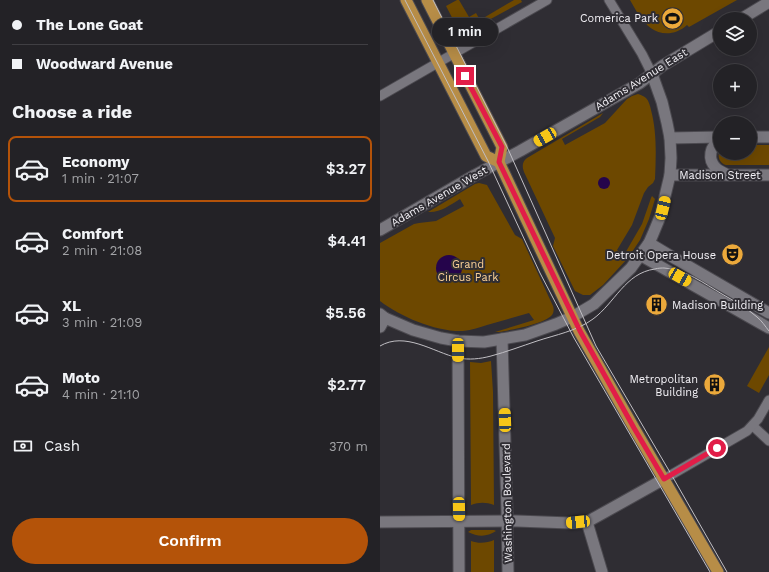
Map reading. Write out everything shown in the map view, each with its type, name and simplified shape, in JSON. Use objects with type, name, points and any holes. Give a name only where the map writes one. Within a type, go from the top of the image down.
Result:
[{"type":"main road","points":[[406,0],[486,156],[499,162]]},
{"type":"main road","points":[[427,0],[502,147],[499,162],[572,317],[592,355],[718,572]]},
{"type":"street","points":[[380,96],[547,0]]},
{"type":"street","points":[[382,320],[441,338],[458,341],[484,342],[525,335],[572,317],[594,304],[631,268],[649,243],[660,217],[670,175],[670,138],[662,102],[652,74],[642,54],[609,0]]},
{"type":"street","points":[[753,12],[769,2]]},
{"type":"street","name":"Adams Avenue East","points":[[499,162],[640,83],[662,66],[713,35]]},
{"type":"street","points":[[757,137],[769,137]]},
{"type":"street","points":[[670,138],[713,138]]},
{"type":"street","points":[[713,147],[710,156],[712,163],[716,168],[729,175]]},
{"type":"street","name":"Adams Avenue West","points":[[380,230],[499,162]]},
{"type":"street","name":"Madison Street","points":[[670,175],[769,175]]},
{"type":"street","points":[[649,243],[769,313]]},
{"type":"street","points":[[640,255],[769,328]]},
{"type":"street","name":"Washington Boulevard","points":[[502,339],[508,521],[508,572]]},
{"type":"street","points":[[458,341],[459,572]]},
{"type":"street","points":[[380,522],[587,522],[747,431],[758,419],[769,400]]},
{"type":"street","points":[[753,426],[769,441]]},
{"type":"street","points":[[587,522],[602,572]]},
{"type":"green space","points":[[459,0],[469,17],[476,13],[480,20],[514,0],[521,0],[522,2],[462,34],[446,6]]},
{"type":"green space","name":"Comerica Park","points":[[630,0],[737,0],[713,12],[713,14],[689,27],[687,25],[681,30],[667,33],[654,30],[643,20],[640,13],[638,14]]},
{"type":"green space","points":[[638,94],[646,98],[648,101],[653,118],[656,144],[655,179],[644,193],[632,225],[617,250],[624,255],[642,224],[652,196],[655,199],[649,219],[640,240],[628,258],[603,285],[590,295],[583,295],[575,291],[553,246],[555,238],[524,172],[523,164],[527,158],[603,113],[600,117],[562,139],[565,145],[605,123],[627,99]]},
{"type":"green space","points":[[757,145],[769,145],[769,165],[726,165],[720,161],[757,160]]},
{"type":"green space","name":"Grand Circus Park","points":[[479,183],[487,185],[515,235],[522,239],[553,306],[554,310],[552,315],[535,324],[499,332],[495,332],[534,320],[529,313],[470,330],[453,331],[430,326],[408,318],[380,301],[380,243],[414,224],[436,221],[464,206],[460,199],[441,210],[428,212]]},
{"type":"green space","points":[[769,347],[769,375],[759,393],[747,386]]},
{"type":"green space","points":[[491,361],[493,392],[494,505],[488,503],[477,503],[471,505],[470,362],[481,363]]},
{"type":"green space","points":[[471,530],[496,531],[482,536],[468,532]]},
{"type":"green space","points":[[494,540],[494,572],[471,572],[471,541],[483,543]]},
{"type":"shaded area","points":[[602,177],[606,177],[610,183],[606,189],[602,189],[598,185],[598,181]]},
{"type":"shaded area","points":[[449,255],[458,259],[462,268],[458,277],[449,281],[440,277],[436,268],[440,259]]},
{"type":"tram line","points":[[405,0],[488,161],[540,273],[574,338],[710,572]]},
{"type":"tram line","points":[[433,0],[508,149],[596,346],[727,572]]},
{"type":"tram line","points":[[380,346],[390,342],[399,341],[419,344],[458,358],[474,359],[491,356],[580,327],[601,312],[628,282],[636,276],[661,268],[680,271],[702,282],[749,311],[760,320],[769,331]]},
{"type":"place","name":"Comerica Park","points":[[673,18]]},
{"type":"place","name":"Detroit Opera House","points":[[732,255]]},
{"type":"place","name":"Madison Building","points":[[657,305]]},
{"type":"place","name":"Metropolitan Building","points":[[714,385]]},
{"type":"route","points":[[465,76],[502,147],[499,162],[572,317],[592,355],[664,479],[717,448]]}]
